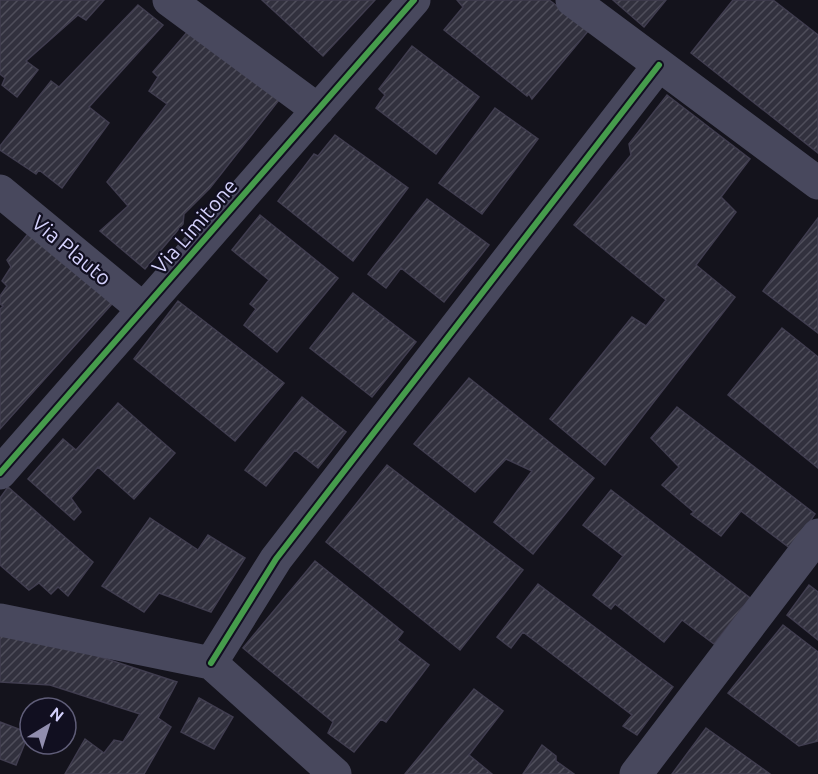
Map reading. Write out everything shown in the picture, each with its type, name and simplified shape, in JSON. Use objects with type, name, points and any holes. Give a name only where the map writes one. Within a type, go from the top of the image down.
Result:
[{"type":"street","points":[[169,0],[318,110]]},
{"type":"street","name":"Via Limitone","points":[[0,473],[414,0]]},
{"type":"street","points":[[572,0],[818,183]]},
{"type":"street","points":[[211,663],[276,560],[659,65]]},
{"type":"street","name":"Via Plauto","points":[[0,191],[143,309]]},
{"type":"street","points":[[636,774],[818,535]]},
{"type":"street","points":[[0,620],[211,663],[335,774]]},
{"type":"building","points":[[0,0],[104,0],[86,20],[78,15],[26,61],[38,70],[17,97],[2,85],[5,78],[0,74]]},
{"type":"building","points":[[262,0],[375,0],[323,56]]},
{"type":"building","points":[[457,0],[549,0],[589,30],[532,99],[529,94],[527,96],[444,30],[463,7]]},
{"type":"building","points":[[613,0],[666,0],[644,27]]},
{"type":"building","points":[[733,0],[773,0],[818,35],[818,153],[691,53]]},
{"type":"building","points":[[138,5],[163,25],[89,107],[109,123],[62,188],[39,170],[36,174],[0,150],[0,146],[51,81],[59,87]]},
{"type":"building","points":[[188,31],[279,100],[210,188],[184,214],[183,224],[145,269],[100,231],[128,206],[107,182],[167,104],[149,91],[158,77],[153,72]]},
{"type":"building","points":[[412,46],[479,97],[436,154],[376,108],[385,95],[379,89]]},
{"type":"building","points":[[667,95],[750,159],[721,197],[736,212],[696,265],[735,297],[605,465],[550,419],[632,317],[646,326],[666,300],[574,225],[631,155],[629,144]]},
{"type":"building","points":[[495,108],[538,139],[482,214],[439,183]]},
{"type":"building","points":[[335,135],[408,188],[353,261],[278,201],[314,154],[318,156]]},
{"type":"building","points":[[427,199],[489,245],[444,302],[401,268],[386,288],[368,274]]},
{"type":"building","points":[[260,215],[338,278],[277,352],[244,325],[256,309],[250,304],[269,280],[232,250]]},
{"type":"building","points":[[818,218],[818,333],[763,291]]},
{"type":"building","points":[[31,230],[119,296],[0,429],[0,309],[3,306],[0,304],[0,296],[7,286],[2,281],[11,267],[7,260]]},
{"type":"building","points":[[353,293],[416,342],[372,397],[310,348]]},
{"type":"building","points":[[178,301],[284,383],[235,441],[134,359]]},
{"type":"building","points":[[782,328],[818,357],[818,468],[728,395]]},
{"type":"building","points":[[469,378],[594,478],[533,554],[494,522],[532,471],[506,459],[475,492],[414,444]]},
{"type":"building","points":[[302,397],[346,432],[318,468],[295,450],[266,486],[245,470]]},
{"type":"building","points":[[118,403],[175,453],[134,499],[98,467],[71,498],[81,512],[74,520],[28,479],[63,439],[76,450]]},
{"type":"building","points":[[677,407],[815,514],[791,549],[741,511],[721,536],[691,514],[694,512],[662,485],[679,467],[651,438]]},
{"type":"building","points":[[387,465],[523,570],[460,650],[326,542]]},
{"type":"building","points":[[8,487],[93,562],[68,596],[58,587],[51,594],[39,583],[29,590],[0,565],[0,498]]},
{"type":"building","points":[[611,490],[750,598],[714,644],[682,620],[664,642],[615,604],[611,609],[593,595],[623,556],[583,525]]},
{"type":"building","points":[[150,518],[198,550],[208,535],[245,558],[211,612],[159,593],[144,612],[102,586]]},
{"type":"building","points":[[315,561],[403,632],[397,640],[429,665],[386,722],[381,719],[354,752],[328,733],[333,722],[243,648]]},
{"type":"building","points":[[538,584],[673,687],[637,735],[623,726],[632,715],[523,632],[511,648],[497,637]]},
{"type":"building","points":[[809,585],[818,592],[818,640],[787,615]]},
{"type":"building","points":[[783,625],[818,652],[818,741],[799,746],[728,693]]},
{"type":"building","points":[[0,631],[58,643],[177,682],[158,718],[171,727],[144,774],[65,774],[75,756],[78,756],[78,751],[85,739],[104,753],[114,740],[123,742],[140,714],[50,685],[0,682]]},
{"type":"building","points":[[474,689],[503,711],[469,755],[492,774],[405,774]]},
{"type":"building","points":[[199,698],[233,717],[214,749],[181,732]]},
{"type":"building","points":[[0,722],[18,729],[20,756],[16,765],[0,759]]},
{"type":"building","points":[[706,728],[770,774],[672,774]]},
{"type":"building","points":[[542,745],[556,756],[556,761],[574,774],[523,774]]},
{"type":"cycle path","points":[[0,473],[414,0]]},
{"type":"cycle path","points":[[211,663],[276,559],[659,65]]}]
